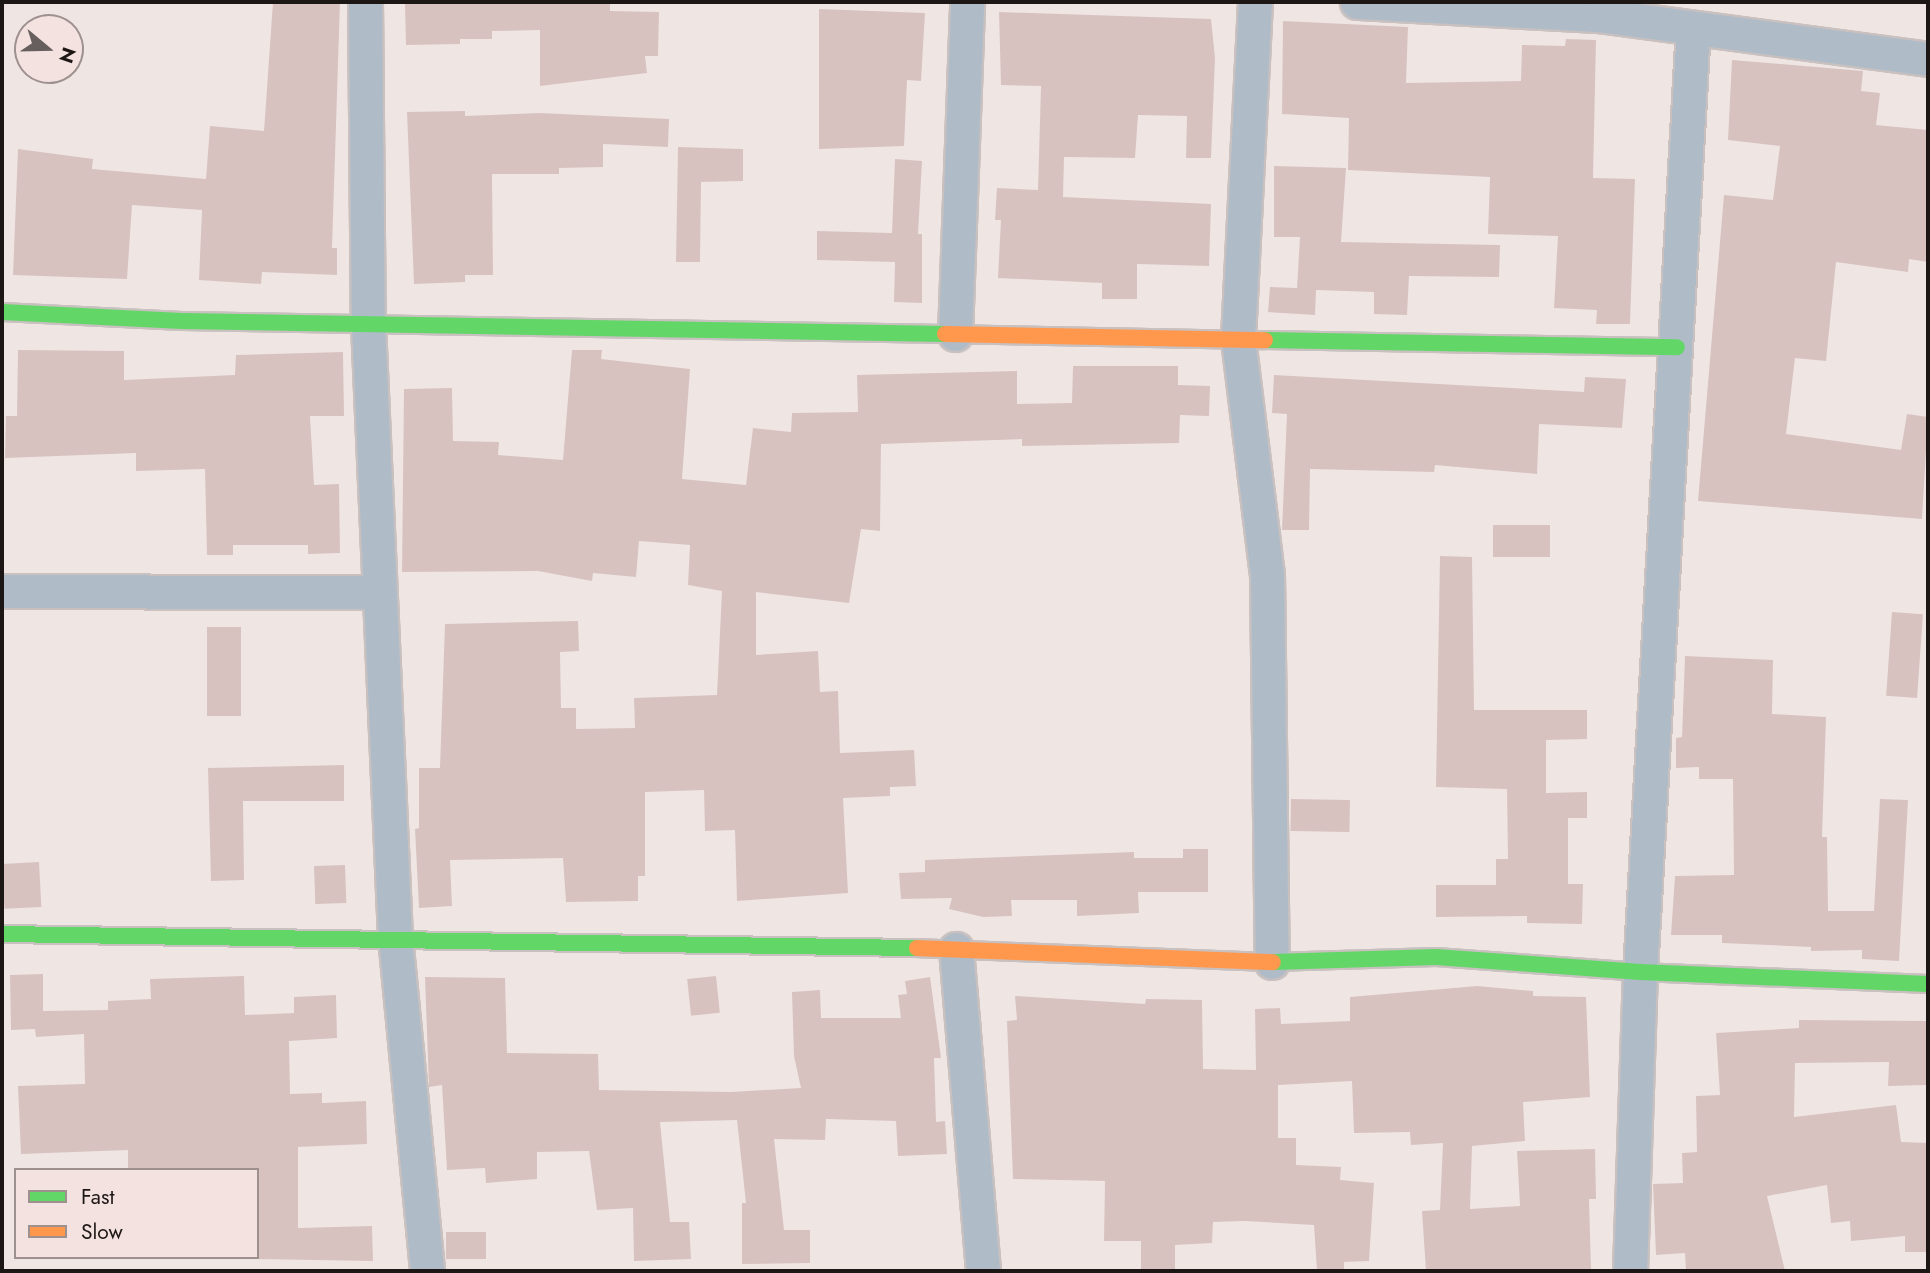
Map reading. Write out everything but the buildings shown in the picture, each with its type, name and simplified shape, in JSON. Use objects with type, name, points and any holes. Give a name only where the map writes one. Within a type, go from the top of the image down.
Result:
[{"type":"street","points":[[365,2],[368,324],[395,937],[427,1271]]},
{"type":"street","points":[[955,334],[967,2]]},
{"type":"street","points":[[1255,2],[1238,339],[1267,573],[1272,962]]},
{"type":"street","points":[[1357,2],[1599,8],[1693,27],[1928,59]]},
{"type":"street","points":[[1630,1271],[1640,972],[1693,27]]},
{"type":"street","points":[[2,312],[368,324],[1677,347]]},
{"type":"street","points":[[2,591],[380,592]]},
{"type":"street","points":[[2,934],[395,937],[956,949],[1272,962],[1436,957],[1640,972],[1928,984]]},
{"type":"street","points":[[956,949],[983,1271]]},
{"type":"traffic: fast","points":[[2,312],[182,321],[945,334]]},
{"type":"traffic: fast","points":[[1265,340],[1677,347]]},
{"type":"traffic: fast","points":[[2,934],[917,948]]},
{"type":"traffic: fast","points":[[1273,962],[1436,957],[1640,972],[1928,984]]},
{"type":"traffic: slow","points":[[945,334],[1265,340]]},
{"type":"traffic: slow","points":[[917,948],[1273,962]]}]
